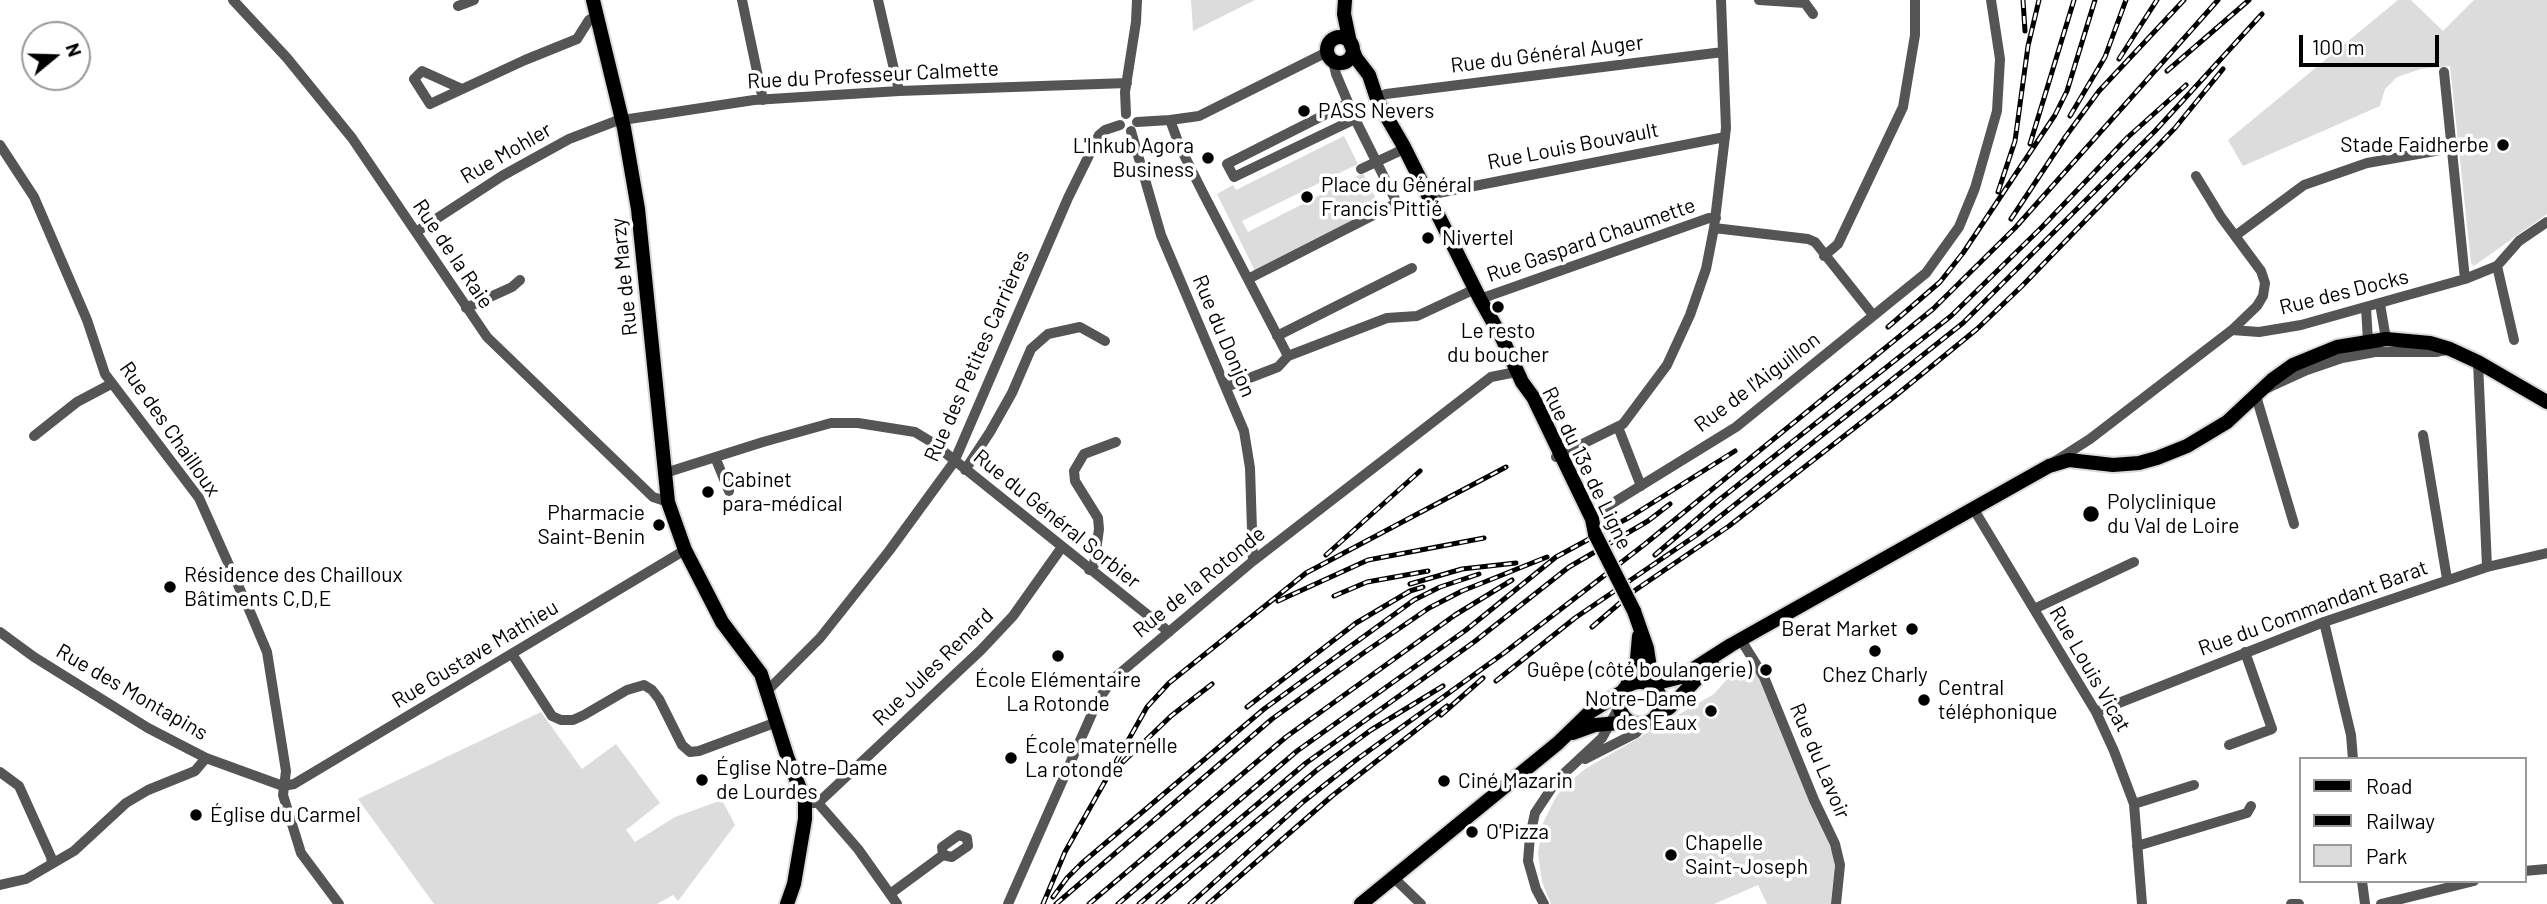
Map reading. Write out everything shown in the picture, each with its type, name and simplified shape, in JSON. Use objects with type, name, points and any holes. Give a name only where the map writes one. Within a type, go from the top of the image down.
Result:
[{"type":"main road","name":"Rue de Marzy","points":[[593,0],[622,120],[638,209],[668,502],[685,550],[722,622],[761,674],[777,722],[812,803]]},
{"type":"main road","points":[[1333,55],[1339,0]]},
{"type":"main road","name":"Rue du 13e de Ligne","points":[[1345,0],[1346,26],[1351,44],[1356,58],[1369,75],[1377,100]]},
{"type":"main road","points":[[1342,38],[1351,44],[1351,56],[1333,55],[1342,38]]},
{"type":"main road","name":"Rue du 13e de Ligne","points":[[1333,55],[1354,72],[1377,100],[1428,195],[1548,438],[1563,454],[1588,526],[1593,527],[1636,618],[1650,668],[1649,685]]},
{"type":"main road","name":"Rue du 13e de Ligne","points":[[1496,330],[1511,373],[1534,407],[1548,438]]},
{"type":"main road","points":[[1361,904],[1569,734],[1590,712],[1624,690],[1637,683],[1649,685],[1681,677],[1736,643],[2049,466],[2069,460],[2113,465],[2139,463],[2157,458],[2187,446],[2217,428],[2280,374],[2300,361],[2337,347],[2368,341],[2386,339],[2430,343],[2450,349],[2547,402]]},
{"type":"main road","points":[[1636,618],[1637,659],[1619,707],[1625,718],[1644,720],[1660,705],[1660,699],[1649,685]]},
{"type":"main road","points":[[1569,734],[1595,725],[1644,720],[1670,707],[1736,643]]},
{"type":"main road","points":[[787,904],[812,803]]},
{"type":"street","name":"Rue de la Raie","points":[[233,0],[287,58],[352,138],[487,337],[653,498],[668,502]]},
{"type":"street","points":[[458,6],[474,0]]},
{"type":"street","points":[[742,0],[763,100]]},
{"type":"street","points":[[878,0],[900,91]]},
{"type":"street","points":[[1137,0],[1125,92],[1126,114],[1120,125],[1123,130],[1199,116],[1314,60],[1333,55],[1348,103],[1397,203],[1248,279]]},
{"type":"street","points":[[1563,454],[1623,424],[1667,365],[1690,315],[1706,269],[1715,223],[1725,137],[1721,0]]},
{"type":"street","points":[[1759,0],[1805,3],[1813,14]]},
{"type":"street","points":[[1825,256],[1838,244],[1903,107],[1915,35],[1915,0]]},
{"type":"street","name":"Rue de l'Aiguillon","points":[[1593,527],[1595,514],[1736,427],[1926,273],[1959,227],[1975,188],[1997,111],[2000,59],[1991,0]]},
{"type":"street","points":[[462,89],[577,39],[589,20],[597,16]]},
{"type":"street","name":"Rue du Général Auger","points":[[1377,100],[1386,93],[1723,52]]},
{"type":"street","points":[[2444,72],[2465,279]]},
{"type":"street","name":"Rue du Professeur Calmette","points":[[622,120],[763,100],[900,91],[1127,83]]},
{"type":"street","points":[[1348,103],[1227,164],[1234,177],[1355,119]]},
{"type":"street","points":[[1126,114],[1133,115],[1134,126]]},
{"type":"street","name":"Rue Mohler","points":[[416,232],[502,176],[569,139],[622,120]]},
{"type":"street","points":[[1170,120],[1182,150],[1288,356]]},
{"type":"street","name":"Rue des Petites Carrières","points":[[767,691],[820,638],[889,551],[954,462],[1068,198],[1099,135],[1120,125]]},
{"type":"street","name":"Rue du Donjon","points":[[1134,126],[1161,235],[1226,387],[1247,444],[1253,561]]},
{"type":"street","name":"Rue Louis Bouvault","points":[[1428,195],[1725,137]]},
{"type":"street","name":"Rue des Chailloux","points":[[0,145],[34,197],[87,320],[105,374],[199,498],[263,641],[286,771],[283,786]]},
{"type":"street","points":[[2235,236],[2304,185],[2367,163],[2452,148]]},
{"type":"street","points":[[1361,169],[1404,149]]},
{"type":"street","points":[[2049,466],[2091,439],[2232,330],[2257,306],[2263,296],[2265,283],[2261,271],[2196,176]]},
{"type":"street","name":"Rue des Docks","points":[[2232,330],[2259,332],[2301,325],[2465,279],[2497,266],[2519,241],[2547,222]]},
{"type":"street","points":[[1715,223],[1815,242],[1873,315]]},
{"type":"street","name":"Rue Gaspard Chaumette","points":[[1226,387],[1278,367],[1288,356],[1387,318],[1417,316],[1630,245],[1715,223]]},
{"type":"street","points":[[2497,266],[2514,340]]},
{"type":"street","points":[[1278,336],[1412,268]]},
{"type":"street","points":[[466,308],[512,287],[520,280]]},
{"type":"street","points":[[2380,304],[2386,339]]},
{"type":"street","points":[[2366,308],[2368,341]]},
{"type":"street","points":[[965,470],[1012,393],[1031,349],[1048,334],[1080,327],[1105,341]]},
{"type":"street","points":[[2294,524],[2258,393],[2307,370],[2342,358],[2375,352],[2436,352],[2450,349]]},
{"type":"street","points":[[2478,362],[2487,567]]},
{"type":"street","name":"Rue de la Rotonde","points":[[1008,904],[1098,700],[1121,671],[1253,561],[1491,377],[1511,373]]},
{"type":"street","points":[[34,436],[77,402],[111,384]]},
{"type":"street","name":"Rue du Général Sorbier","points":[[666,473],[831,423],[858,423],[915,432],[933,443],[1169,632]]},
{"type":"street","points":[[1618,427],[1641,486]]},
{"type":"street","points":[[2423,435],[2447,579]]},
{"type":"street","points":[[1089,570],[1094,565],[1100,529],[1098,518],[1075,481],[1074,471],[1084,454],[1116,442]]},
{"type":"street","points":[[715,457],[729,491]]},
{"type":"street","name":"Rue Louis Vicat","points":[[1973,508],[2096,712],[2114,751],[2134,804],[2142,904]]},
{"type":"street","name":"Rue Jules Renard","points":[[812,803],[981,650],[1013,616],[1062,547]]},
{"type":"street","name":"Rue Gustave Mathieu","points":[[283,786],[294,784],[685,550]]},
{"type":"street","name":"Rue du Commandant Barat","points":[[2096,712],[2324,622],[2447,579],[2547,553]]},
{"type":"street","points":[[2034,609],[2134,562]]},
{"type":"street","points":[[2324,622],[2351,735],[2353,757]]},
{"type":"street","name":"Rue des Montapins","points":[[0,632],[34,657],[148,728],[206,758],[283,786]]},
{"type":"street","name":"Rue du Lavoir","points":[[1736,643],[1764,677],[1814,800],[1835,844],[1840,865],[1836,904]]},
{"type":"street","points":[[2229,745],[2272,729],[2245,652]]},
{"type":"street","points":[[512,654],[552,716],[561,720],[573,720],[627,690],[643,685],[652,690],[659,699],[682,745],[690,752],[777,722]]},
{"type":"street","points":[[1544,904],[1532,879],[1528,860],[1535,813],[1557,780],[1602,738],[1619,707]]},
{"type":"street","points":[[1576,764],[1636,733],[1644,720]]},
{"type":"street","points":[[0,885],[26,879],[74,851],[126,803],[148,790],[195,771],[206,758]]},
{"type":"street","points":[[0,772],[19,786],[52,863]]},
{"type":"street","points":[[2134,804],[2194,785]]},
{"type":"street","points":[[283,786],[283,795],[301,853],[339,904]]},
{"type":"street","points":[[812,803],[858,849],[893,899],[943,855]]},
{"type":"street","points":[[2137,846],[2247,813],[2250,806]]},
{"type":"street","points":[[2526,872],[2547,869]]},
{"type":"street","points":[[1394,878],[1421,904]]},
{"type":"street","points":[[2362,883],[2365,904]]},
{"type":"street","points":[[2381,904],[2466,883]]},
{"type":"street","points":[[2291,904],[2299,904]]},
{"type":"green space","points":[[1191,0],[1255,0],[1193,31]]},
{"type":"green space","name":"Stade Faidherbe","points":[[2398,0],[2411,0],[2443,31],[2474,0],[2547,0],[2547,214],[2474,266],[2471,263],[2450,66],[2421,69],[2397,77],[2385,89],[2380,106],[2243,166],[2228,140]]},
{"type":"green space","name":"Place du Général Francis Pittié","points":[[1344,136],[1358,164],[1242,221],[1248,232],[1363,173],[1382,211],[1257,275],[1217,194],[1233,185],[1236,190]]},
{"type":"green space","points":[[1733,662],[1746,665],[1758,675],[1835,858],[1831,904],[1767,904],[1758,885],[1714,904],[1551,904],[1542,882],[1538,853],[1543,823],[1556,797],[1585,769],[1714,694],[1728,678]]},
{"type":"green space","points":[[541,712],[582,769],[616,744],[660,803],[626,830],[635,842],[675,817],[722,800],[735,825],[678,901],[673,895],[657,904],[434,904],[358,799]]},
{"type":"railway","points":[[2023,0],[2025,31]]},
{"type":"railway","points":[[1998,192],[2015,141],[2028,46],[2039,0]]},
{"type":"railway","points":[[2030,144],[2074,0]]},
{"type":"railway","points":[[1888,327],[1940,282],[1963,253],[2055,115],[2067,91],[2095,0]]},
{"type":"railway","points":[[2070,116],[2105,57],[2126,0]]},
{"type":"railway","points":[[2119,59],[2157,0]]},
{"type":"railway","points":[[2011,219],[2099,91],[2184,0]]},
{"type":"railway","points":[[1190,904],[1303,802],[1356,760],[1504,653],[1645,544],[1933,309],[2015,228],[2218,0]]},
{"type":"railway","points":[[2167,71],[2249,0]]},
{"type":"railway","points":[[1496,681],[1575,618],[1698,534],[1963,323],[2155,131],[2262,14]]},
{"type":"railway","points":[[1592,627],[1634,591],[1729,526],[1977,329],[2175,128],[2223,69]]},
{"type":"railway","points":[[1655,555],[1719,500],[1951,316],[2041,228],[2128,137],[2186,85]]},
{"type":"railway","points":[[1118,904],[1297,751],[1466,630],[1556,557],[1630,517],[1735,451]]},
{"type":"railway","points":[[1043,904],[1065,852],[1147,707],[1169,683],[1306,573],[1506,467]]},
{"type":"railway","points":[[1326,555],[1420,471]]},
{"type":"railway","points":[[1139,904],[1306,763],[1474,642],[1569,567],[1648,521],[1670,504]]},
{"type":"railway","points":[[1278,601],[1368,560],[1484,538]]},
{"type":"railway","points":[[1056,904],[1272,719],[1362,654],[1429,608],[1462,591],[1547,557]]},
{"type":"railway","points":[[1410,584],[1462,569],[1516,563]]},
{"type":"railway","points":[[1334,596],[1367,582],[1428,571]]},
{"type":"railway","points":[[1053,897],[1082,863],[1264,709],[1414,600],[1440,587],[1479,574]]},
{"type":"railway","points":[[1089,904],[1286,737],[1455,615],[1512,580]]},
{"type":"railway","points":[[1247,707],[1356,623],[1410,591],[1423,587]]},
{"type":"railway","points":[[1441,715],[1483,678]]},
{"type":"railway","points":[[1123,762],[1171,716],[1212,684]]},
{"type":"railway","points":[[1158,904],[1317,770],[1371,730],[1443,686]]},
{"type":"railway","points":[[1208,904],[1332,796],[1447,706]]},
{"type":"place","name":"PASS Nevers","points":[[1304,111]]},
{"type":"place","name":"Stade Faidherbe","points":[[2503,145]]},
{"type":"place","name":"L'Inkub Agora Business","points":[[1208,158]]},
{"type":"place","name":"Place du Général Francis Pittié","points":[[1307,197]]},
{"type":"place","name":"Nivertel","points":[[1428,238]]},
{"type":"place","name":"Le resto du boucher","points":[[1498,307]]},
{"type":"place","name":"Cabinet para-médical","points":[[708,492]]},
{"type":"place","name":"Polyclinique du Val de Loire","points":[[2091,514]]},
{"type":"place","name":"Pharmacie Saint-Benin","points":[[659,525]]},
{"type":"place","name":"Résidence des Chailloux Bâtiments C,D,E","points":[[170,587]]},
{"type":"place","name":"Berat Market","points":[[1912,629]]},
{"type":"place","name":"Chez Charly","points":[[1875,651]]},
{"type":"place","name":"École Elémentaire La Rotonde","points":[[1058,656]]},
{"type":"place","name":"Guêpe (côté boulangerie)","points":[[1766,670]]},
{"type":"place","name":"Central téléphonique","points":[[1924,700]]},
{"type":"place","name":"Notre-Dame des Eaux","points":[[1711,711]]},
{"type":"place","name":"École maternelle La rotonde","points":[[1011,758]]},
{"type":"place","name":"Église Notre-Dame de Lourdes","points":[[702,780]]},
{"type":"place","name":"Ciné Mazarin","points":[[1444,781]]},
{"type":"place","name":"Église du Carmel","points":[[196,815]]},
{"type":"place","name":"O'Pizza","points":[[1472,832]]},
{"type":"place","name":"Chapelle Saint-Joseph","points":[[1671,855]]}]
